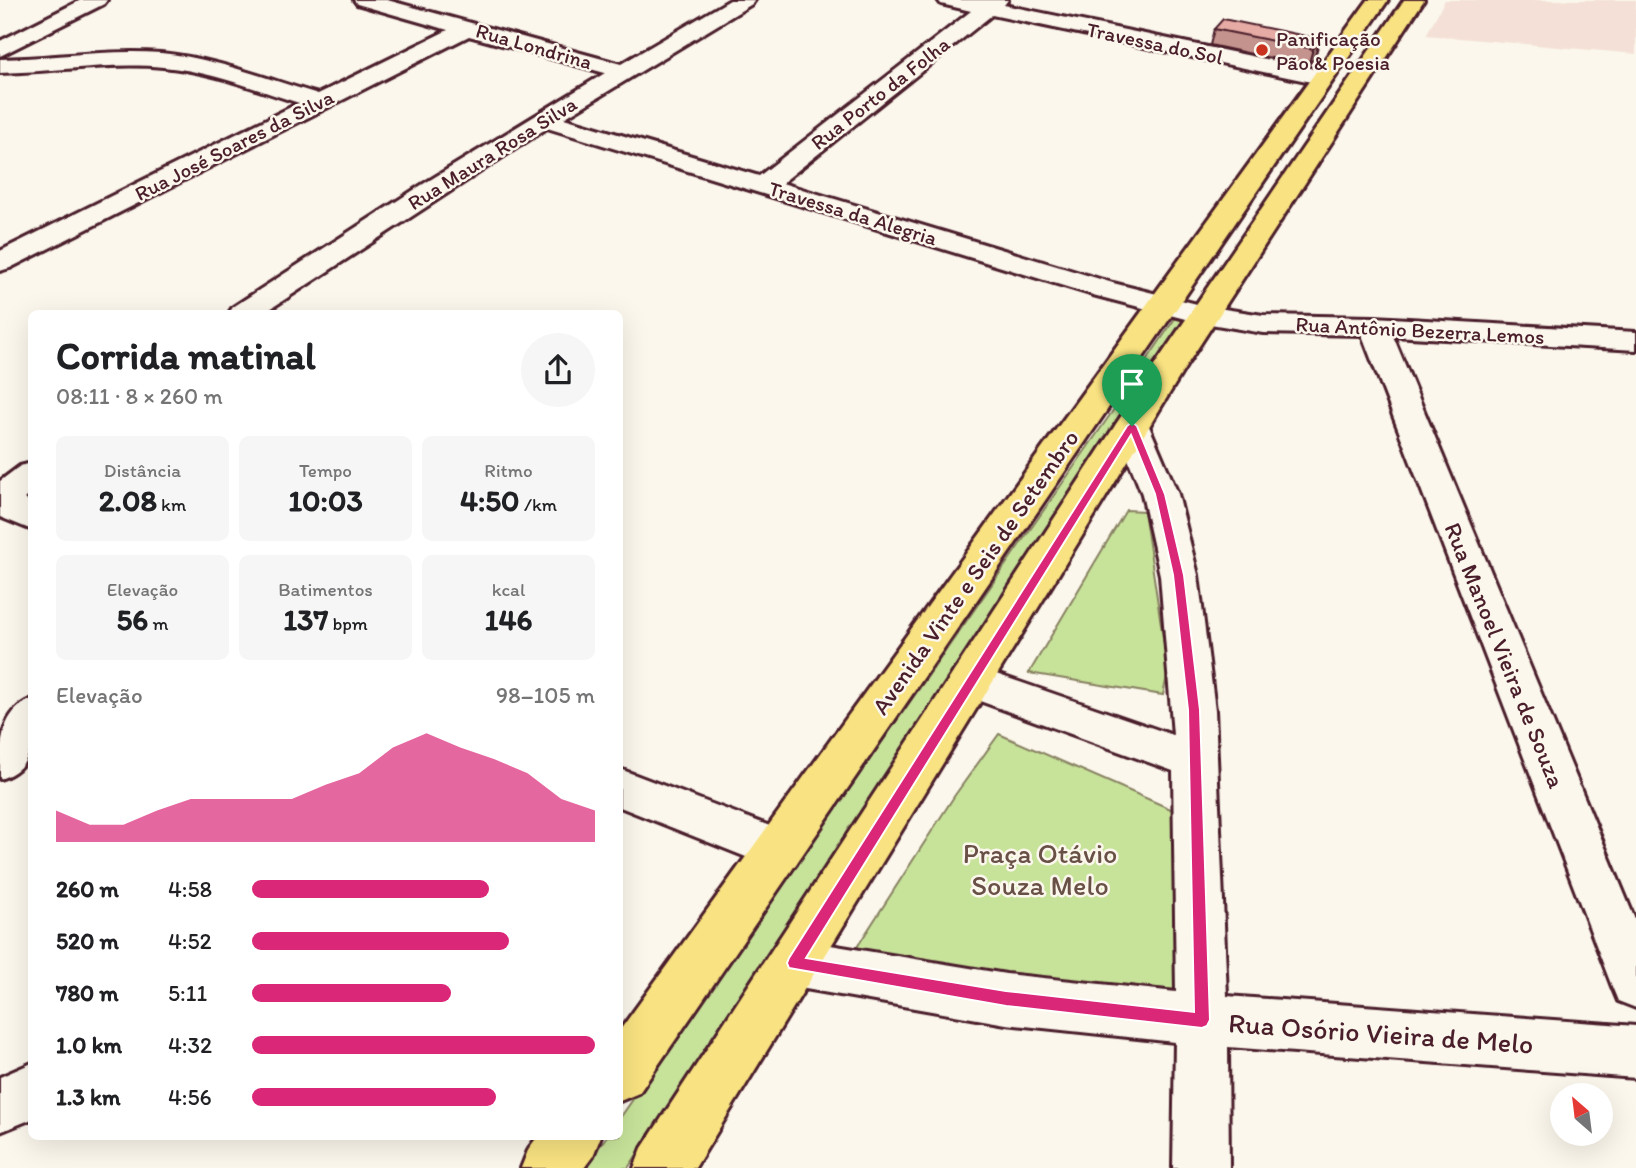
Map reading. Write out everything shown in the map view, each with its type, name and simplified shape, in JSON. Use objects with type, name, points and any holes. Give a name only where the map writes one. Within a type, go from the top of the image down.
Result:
[{"type":"main road","name":"Avenida Vinte e Seis de Setembro","points":[[623,1070],[1321,77],[1378,0]]},
{"type":"main road","name":"Avenida Vinte e Seis de Setembro","points":[[662,1168],[1132,426],[1414,0]]},
{"type":"main road","points":[[549,1168],[570,1140]]},
{"type":"street","points":[[0,49],[97,0]]},
{"type":"street","name":"Rua Londrina","points":[[364,0],[622,71]]},
{"type":"street","name":"Rua Maura Rosa Silva","points":[[249,310],[408,204],[622,71],[745,0]]},
{"type":"street","name":"Travessa do Sol","points":[[948,0],[993,4],[1321,77]]},
{"type":"street","name":"Rua Porto da Folha","points":[[763,186],[993,4]]},
{"type":"street","name":"Rua José Soares da Silva","points":[[0,262],[468,27]]},
{"type":"street","points":[[0,66],[163,60],[196,66],[319,102]]},
{"type":"street","name":"Travessa da Alegria","points":[[545,120],[1161,306],[1204,315]]},
{"type":"street","name":"Rua Antônio Bezerra Lemos","points":[[1204,315],[1263,324],[1374,326],[1636,341]]},
{"type":"street","name":"Rua Manoel Vieira de Souza","points":[[1374,326],[1636,984]]},
{"type":"street","points":[[1132,426],[1160,494],[1179,575],[1194,710],[1202,1020],[1201,1168]]},
{"type":"street","points":[[28,477],[0,500],[28,516]]},
{"type":"street","points":[[970,681],[1195,761]]},
{"type":"street","points":[[0,761],[28,722]]},
{"type":"street","points":[[630,802],[779,850]]},
{"type":"street","name":"Rua Osório Vieira de Melo","points":[[794,963],[1006,999],[1202,1020],[1636,1052]]},
{"type":"street","points":[[0,1105],[28,1092]]},
{"type":"shaded area","points":[[1445,0],[1636,0],[1636,54],[1426,35]]},
{"type":"green space","points":[[1178,314],[1190,317],[987,631],[628,1168],[584,1168],[604,1140],[623,1140],[623,1114]]},
{"type":"green space","points":[[1126,510],[1144,511],[1168,671],[1163,695],[1029,673]]},
{"type":"green space","name":"Praça Otávio Souza Melo","points":[[999,734],[1173,810],[1186,991],[850,958],[955,795]]},
{"type":"building","points":[[1223,19],[1320,39],[1313,49],[1214,29]]},
{"type":"place","name":"Panificação Pão & Poesia","points":[[1262,50]]},
{"type":"route","points":[[1132,426],[1160,494],[1179,575],[1194,710],[1202,1020],[1006,999],[794,963],[945,719],[1132,426]]}]
